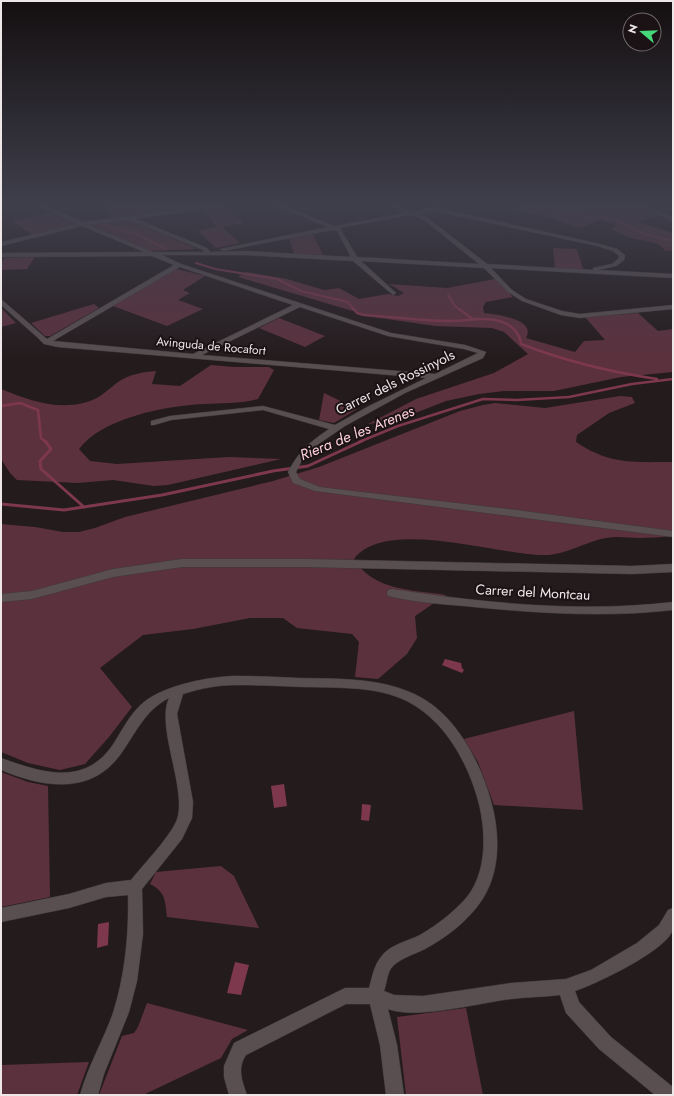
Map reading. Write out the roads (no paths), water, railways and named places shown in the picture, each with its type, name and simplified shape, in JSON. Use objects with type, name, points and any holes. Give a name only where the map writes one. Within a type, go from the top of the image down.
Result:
[{"type":"street","name":"Carrer dels Rossinyols","points":[[160,257],[390,335],[475,349],[482,352],[480,356],[474,360],[435,376],[353,417],[335,428],[295,464],[292,472],[296,481],[318,489],[336,492],[516,512],[673,534]]},
{"type":"street","points":[[1,301],[46,342],[179,264],[180,257]]},
{"type":"street","points":[[306,257],[588,273],[673,276]]},
{"type":"street","points":[[354,257],[393,293]]},
{"type":"street","points":[[475,257],[488,267],[520,299],[567,314],[597,315],[673,307]]},
{"type":"street","points":[[588,273],[593,270],[618,263],[622,257]]},
{"type":"street","points":[[196,355],[299,305]]},
{"type":"street","name":"Avinguda de Rocafort","points":[[46,342],[435,376]]},
{"type":"street","points":[[154,423],[170,418],[263,408],[335,428]]},
{"type":"street","points":[[1,598],[32,595],[113,573],[182,563],[305,563],[632,570],[673,568]]},
{"type":"street","name":"Carrer del Montcau","points":[[392,593],[429,599],[527,608],[608,611],[673,606]]},
{"type":"street","points":[[1,764],[25,775],[60,780],[79,777],[94,771],[106,763],[115,752],[132,723],[157,697],[209,682],[336,684],[376,688],[404,694],[424,706],[440,720],[461,745],[477,777],[490,820],[490,842],[483,884],[457,918],[418,944],[399,953],[385,963],[374,996],[383,1014],[388,1035],[395,1095]]},
{"type":"street","points":[[89,1095],[121,1012],[129,980],[135,933],[135,887],[177,834],[185,818],[186,802],[171,714],[174,701],[179,691]]},
{"type":"street","points":[[1,915],[69,901],[106,890],[135,887]]},
{"type":"street","points":[[238,1095],[232,1081],[231,1069],[234,1058],[240,1049],[345,996],[374,996],[394,1003],[423,1004],[511,991],[566,987],[595,976],[643,949],[664,930],[673,915]]},
{"type":"street","points":[[566,987],[572,1008],[585,1022],[605,1043],[667,1094]]},
{"type":"waterway","points":[[196,263],[215,269],[277,279],[301,291],[348,302],[354,310]]},
{"type":"waterway","points":[[448,295],[455,306],[460,310]]},
{"type":"waterway","points":[[354,309],[357,313],[364,315],[418,320],[496,320],[506,323],[512,328],[517,333],[521,344],[554,356],[588,365],[657,379]]},
{"type":"waterway","points":[[459,309],[473,319]]},
{"type":"waterway","name":"Riera de les Arenes","points":[[359,442],[398,426],[483,399],[517,400],[569,397],[632,384],[673,379]]},
{"type":"waterway","points":[[1,406],[20,403],[38,410],[41,438],[45,442]]},
{"type":"waterway","name":"Riera de les Arenes","points":[[84,507],[162,495],[273,471],[308,466],[362,441]]},
{"type":"waterway","points":[[45,442],[51,449],[40,461],[41,469],[84,507]]},
{"type":"waterway","name":"Riera de les Arenes","points":[[1,504],[64,510],[84,507]]}]
